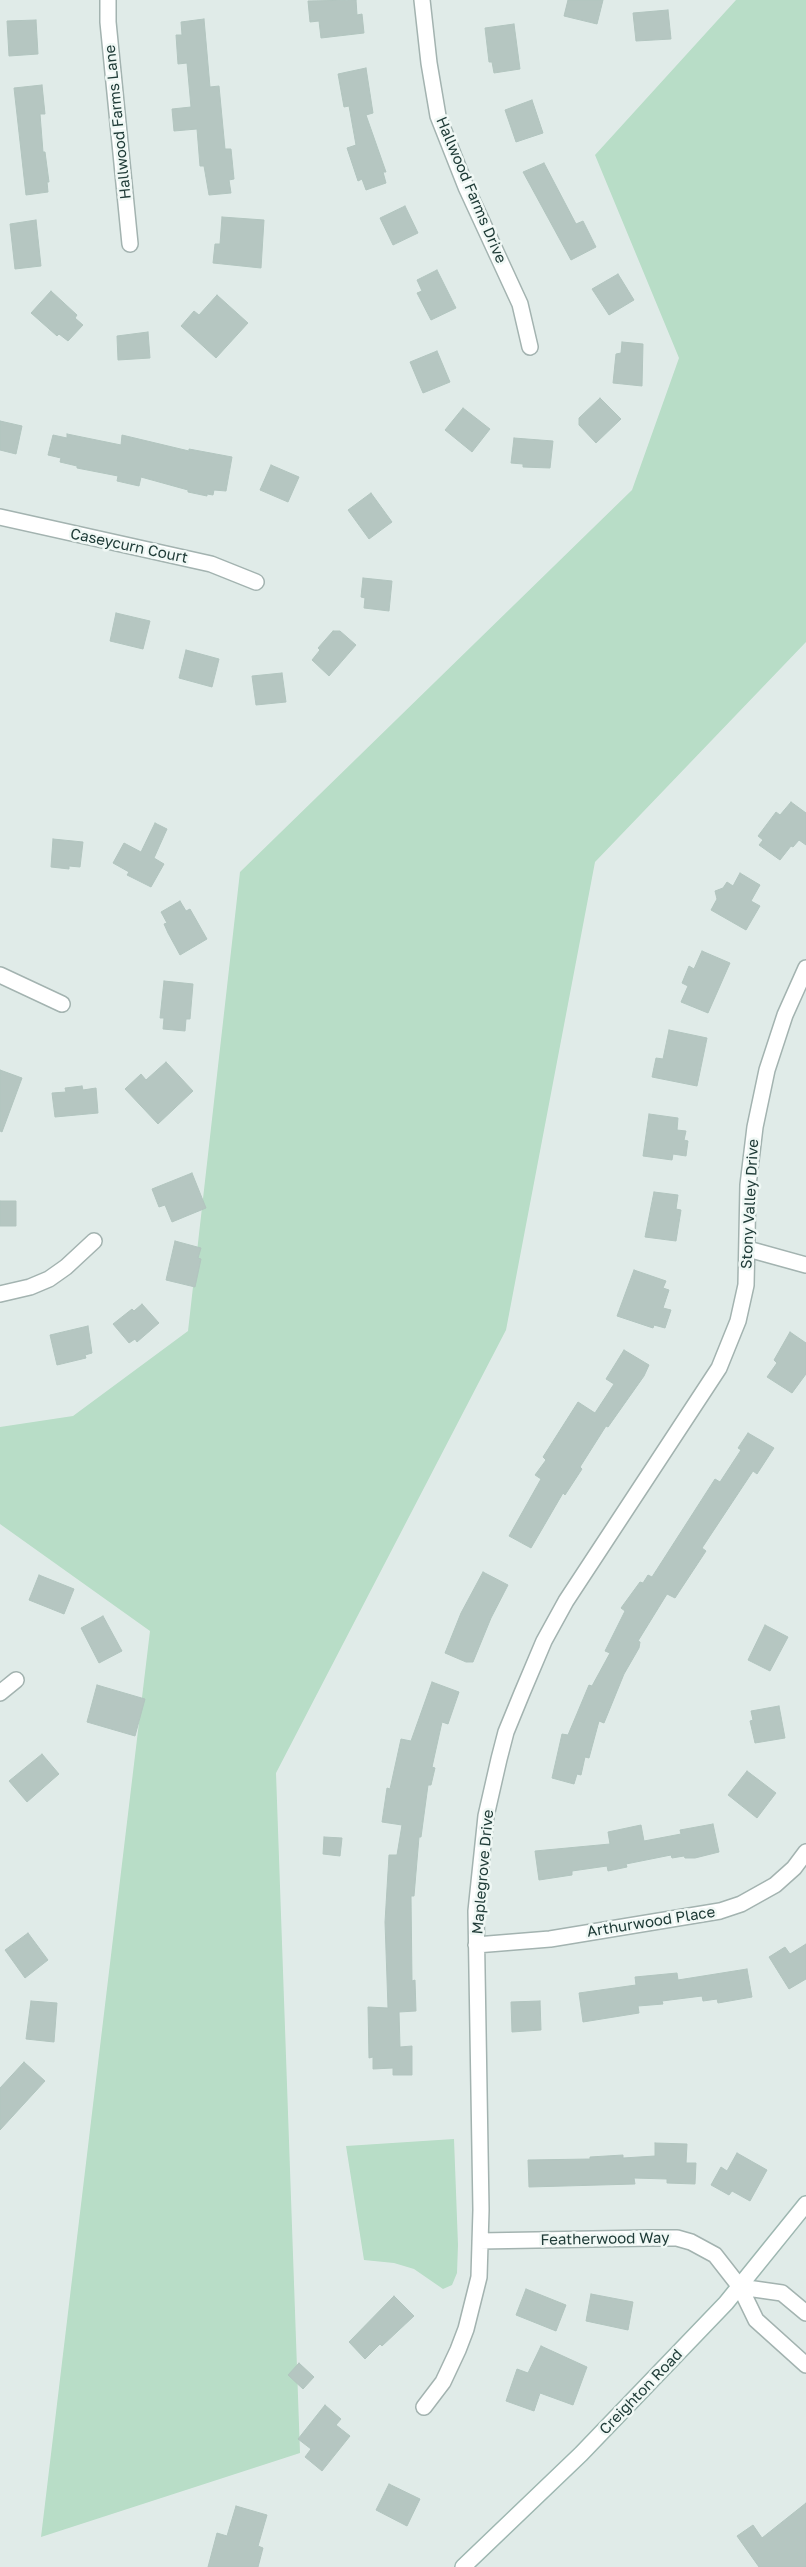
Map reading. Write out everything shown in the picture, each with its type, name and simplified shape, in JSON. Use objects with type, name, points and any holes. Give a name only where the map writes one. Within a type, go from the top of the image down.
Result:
[{"type":"street","name":"Hallwood Farms Lane","points":[[108,0],[108,22],[130,244]]},
{"type":"street","name":"Hallwood Farms Drive","points":[[422,0],[429,63],[438,116],[466,187],[520,304],[530,347]]},
{"type":"street","name":"Caseycurn Court","points":[[0,517],[211,564],[256,582]]},
{"type":"street","name":"Stony Valley Drive","points":[[675,1431],[719,1368],[738,1321],[746,1285],[748,1185],[755,1127],[767,1070],[785,1015],[806,968]]},
{"type":"street","points":[[0,975],[62,1004]]},
{"type":"street","points":[[0,1294],[30,1287],[49,1279],[66,1267],[94,1241]]},
{"type":"street","points":[[748,1249],[806,1266]]},
{"type":"street","name":"Maplegrove Drive","points":[[424,2407],[442,2382],[466,2329],[479,2277],[476,1911],[486,1816],[506,1732],[544,1641],[566,1601],[647,1479],[675,1431]]},
{"type":"street","points":[[0,1693],[16,1680]]},
{"type":"street","name":"Arthurwood Place","points":[[476,1945],[550,1938],[720,1911],[741,1904],[775,1885],[794,1868],[806,1852]]},
{"type":"street","name":"Creighton Road","points":[[463,2567],[581,2454],[740,2287],[806,2204]]},
{"type":"street","name":"Featherwood Way","points":[[480,2241],[677,2238],[691,2242],[715,2255],[740,2287],[756,2320],[806,2364]]},
{"type":"street","points":[[740,2287],[782,2293],[806,2314]]},
{"type":"green space","points":[[736,0],[806,0],[806,642],[595,862],[506,1330],[276,1773],[300,2453],[41,2537],[150,1631],[0,1524],[0,1427],[73,1416],[188,1331],[240,872],[632,490],[679,358],[595,155]]},
{"type":"green space","points":[[454,2139],[458,2245],[457,2273],[452,2285],[443,2289],[414,2269],[394,2263],[364,2260],[346,2146]]},
{"type":"building","points":[[356,0],[357,15],[362,14],[364,33],[321,38],[319,21],[310,22],[308,1]]},
{"type":"building","points":[[568,0],[603,0],[597,24],[564,16]]},
{"type":"building","points":[[668,10],[671,39],[636,41],[633,13]]},
{"type":"building","points":[[204,19],[210,87],[219,86],[225,149],[231,149],[234,179],[229,180],[231,193],[209,195],[204,166],[200,166],[197,129],[174,131],[172,109],[191,107],[187,63],[178,64],[176,35],[182,35],[181,22]]},
{"type":"building","points":[[36,20],[38,54],[9,56],[7,21]]},
{"type":"building","points":[[514,24],[520,69],[494,73],[492,62],[489,62],[485,28]]},
{"type":"building","points":[[366,68],[373,113],[366,115],[386,172],[383,172],[386,183],[366,190],[362,179],[358,181],[347,148],[356,145],[349,106],[344,107],[338,74]]},
{"type":"building","points":[[42,85],[45,114],[40,114],[43,152],[45,152],[49,182],[47,182],[48,192],[26,195],[14,88]]},
{"type":"building","points":[[532,100],[543,133],[516,142],[505,110]]},
{"type":"building","points":[[544,163],[576,224],[583,221],[596,247],[571,260],[523,172]]},
{"type":"building","points":[[405,206],[418,233],[393,245],[380,218]]},
{"type":"building","points":[[222,217],[264,220],[261,268],[213,263],[215,244],[220,244]]},
{"type":"building","points":[[36,220],[41,266],[15,269],[10,224]]},
{"type":"building","points":[[437,270],[456,308],[431,320],[417,293],[422,291],[417,280]]},
{"type":"building","points":[[618,274],[634,300],[609,315],[592,289]]},
{"type":"building","points":[[51,291],[77,315],[75,318],[83,325],[68,341],[59,334],[57,336],[31,313]]},
{"type":"building","points":[[217,295],[248,323],[216,358],[181,326],[194,311],[199,315]]},
{"type":"building","points":[[148,332],[150,358],[118,360],[117,336]]},
{"type":"building","points":[[622,342],[643,344],[642,386],[613,383],[616,354],[621,353]]},
{"type":"building","points":[[437,351],[450,382],[423,393],[410,362]]},
{"type":"building","points":[[600,398],[621,419],[596,443],[579,425],[579,418]]},
{"type":"building","points":[[463,408],[490,429],[472,452],[445,430]]},
{"type":"building","points":[[0,421],[22,426],[16,454],[0,450]]},
{"type":"building","points":[[67,434],[121,445],[122,435],[189,451],[189,449],[232,457],[226,491],[214,490],[213,495],[207,494],[207,496],[141,477],[139,486],[117,481],[118,476],[77,468],[77,466],[60,462],[61,458],[48,455],[53,435],[67,438]]},
{"type":"building","points":[[514,438],[553,441],[550,468],[523,467],[523,464],[511,463]]},
{"type":"building","points":[[271,465],[299,477],[288,502],[260,490]]},
{"type":"building","points":[[371,493],[392,522],[369,539],[348,510]]},
{"type":"building","points":[[363,578],[392,581],[389,611],[364,608],[365,598],[361,597]]},
{"type":"building","points":[[116,613],[150,621],[143,649],[110,641]]},
{"type":"building","points":[[333,631],[340,631],[356,645],[329,676],[312,660],[320,650],[318,648]]},
{"type":"building","points":[[186,650],[219,659],[212,687],[179,678]]},
{"type":"building","points":[[282,673],[286,702],[256,705],[252,676]]},
{"type":"building","points":[[791,802],[806,813],[806,845],[799,840],[793,847],[791,846],[780,860],[759,845],[763,840],[758,836],[776,812],[780,815]]},
{"type":"building","points":[[155,823],[167,829],[154,858],[164,864],[151,887],[127,875],[129,872],[113,863],[124,843],[141,852]]},
{"type":"building","points":[[53,839],[83,842],[80,867],[69,866],[69,869],[51,867]]},
{"type":"building","points":[[740,873],[760,885],[751,901],[760,906],[746,930],[711,910],[717,899],[715,891],[723,888],[727,882],[733,886]]},
{"type":"building","points":[[180,901],[186,911],[190,909],[207,939],[180,955],[164,924],[167,923],[161,912]]},
{"type":"building","points":[[702,951],[730,963],[708,1013],[681,1002],[688,986],[682,983],[689,966],[694,969]]},
{"type":"building","points":[[164,981],[193,984],[190,1019],[186,1019],[185,1031],[163,1029],[164,1018],[160,1018]]},
{"type":"building","points":[[669,1030],[707,1038],[697,1086],[652,1077],[656,1058],[663,1059]]},
{"type":"building","points":[[166,1062],[193,1091],[158,1124],[125,1089],[141,1074],[146,1080]]},
{"type":"building","points":[[0,1070],[22,1078],[2,1132],[0,1131]]},
{"type":"building","points":[[82,1086],[83,1090],[96,1088],[98,1113],[55,1117],[52,1093],[66,1092],[65,1088]]},
{"type":"building","points":[[649,1114],[678,1118],[677,1130],[686,1131],[684,1140],[688,1141],[686,1156],[673,1154],[672,1160],[643,1156]]},
{"type":"building","points":[[192,1173],[206,1208],[172,1222],[165,1205],[159,1207],[152,1189]]},
{"type":"building","points":[[654,1192],[678,1195],[676,1209],[681,1210],[676,1241],[645,1237]]},
{"type":"building","points":[[0,1201],[16,1201],[16,1226],[0,1226]]},
{"type":"building","points":[[175,1241],[201,1248],[198,1258],[201,1259],[195,1287],[166,1280]]},
{"type":"building","points":[[634,1270],[666,1281],[663,1288],[669,1290],[663,1308],[671,1310],[665,1328],[654,1325],[653,1328],[617,1316]]},
{"type":"building","points":[[142,1304],[159,1323],[137,1342],[135,1339],[129,1343],[113,1324],[132,1309],[134,1311]]},
{"type":"building","points":[[88,1326],[92,1353],[85,1355],[86,1358],[57,1365],[50,1335]]},
{"type":"building","points":[[790,1332],[806,1343],[806,1374],[792,1393],[767,1377],[777,1363],[774,1360]]},
{"type":"building","points":[[624,1350],[649,1365],[644,1376],[608,1427],[606,1426],[580,1467],[582,1469],[565,1495],[563,1493],[531,1548],[509,1536],[541,1479],[535,1475],[546,1460],[543,1457],[578,1402],[595,1413],[614,1384],[606,1379]]},
{"type":"building","points":[[748,1433],[774,1448],[757,1474],[753,1471],[702,1548],[706,1551],[675,1598],[667,1594],[638,1641],[640,1642],[639,1648],[624,1674],[604,1723],[599,1721],[589,1758],[585,1757],[581,1775],[577,1774],[574,1784],[552,1778],[562,1734],[568,1735],[589,1685],[592,1686],[610,1653],[605,1651],[625,1611],[621,1608],[640,1582],[643,1583],[648,1575],[652,1577],[715,1479],[720,1482],[741,1450],[738,1448]]},
{"type":"building","points":[[483,1572],[508,1585],[491,1618],[473,1662],[466,1662],[445,1653],[461,1613]]},
{"type":"building","points":[[39,1575],[74,1589],[64,1614],[29,1600]]},
{"type":"building","points":[[103,1616],[122,1651],[99,1663],[81,1628]]},
{"type":"building","points":[[765,1625],[788,1637],[770,1671],[748,1660]]},
{"type":"building","points":[[432,1682],[459,1692],[448,1724],[442,1722],[432,1767],[435,1768],[431,1785],[428,1785],[421,1837],[419,1837],[414,1896],[411,1896],[412,1981],[415,1980],[416,2011],[399,2012],[400,2047],[412,2046],[412,2075],[393,2075],[393,2068],[373,2069],[373,2057],[369,2058],[368,2007],[388,2008],[385,1922],[389,1855],[397,1855],[402,1825],[382,1822],[387,1788],[390,1789],[401,1739],[411,1741]]},
{"type":"building","points":[[97,1685],[145,1699],[135,1736],[87,1722]]},
{"type":"building","points":[[779,1706],[785,1738],[755,1743],[750,1721],[753,1720],[751,1711]]},
{"type":"building","points":[[42,1754],[59,1774],[27,1802],[9,1781]]},
{"type":"building","points":[[747,1771],[776,1793],[757,1818],[728,1795]]},
{"type":"building","points":[[713,1824],[719,1852],[695,1858],[685,1858],[684,1856],[672,1858],[671,1855],[626,1864],[627,1867],[608,1871],[607,1866],[572,1871],[572,1875],[539,1880],[535,1851],[610,1844],[608,1832],[641,1825],[644,1841],[681,1834],[680,1830]]},
{"type":"building","points":[[324,1837],[342,1838],[340,1856],[323,1854]]},
{"type":"building","points":[[28,1933],[48,1960],[25,1978],[5,1950]]},
{"type":"building","points":[[806,1944],[806,1979],[789,1989],[769,1957],[785,1947],[790,1954]]},
{"type":"building","points":[[747,1969],[752,1997],[718,2003],[717,1999],[703,2001],[702,1996],[662,2001],[663,2004],[638,2006],[639,2013],[583,2022],[579,1993],[636,1985],[635,1977],[677,1973],[678,1980]]},
{"type":"building","points":[[31,2001],[57,2003],[54,2042],[26,2039]]},
{"type":"building","points":[[540,2001],[541,2030],[512,2032],[511,2002]]},
{"type":"building","points":[[24,2062],[45,2081],[0,2130],[0,2088]]},
{"type":"building","points":[[655,2143],[687,2144],[686,2163],[696,2163],[695,2184],[667,2183],[667,2179],[634,2178],[635,2184],[529,2187],[528,2160],[590,2159],[590,2157],[623,2155],[623,2158],[655,2156]]},
{"type":"building","points":[[737,2153],[767,2170],[750,2201],[732,2191],[729,2195],[711,2185],[721,2167],[727,2171]]},
{"type":"building","points":[[526,2289],[566,2305],[556,2331],[516,2315]]},
{"type":"building","points":[[591,2294],[633,2302],[628,2330],[586,2321]]},
{"type":"building","points":[[394,2296],[414,2316],[365,2359],[349,2342]]},
{"type":"building","points":[[541,2346],[587,2367],[573,2405],[540,2393],[534,2411],[506,2401],[517,2369],[528,2373]]},
{"type":"building","points":[[299,2363],[314,2377],[303,2389],[288,2375]]},
{"type":"building","points":[[325,2405],[341,2419],[336,2425],[350,2436],[322,2471],[305,2457],[311,2449],[298,2439]]},
{"type":"building","points":[[389,2484],[420,2499],[407,2526],[376,2510]]},
{"type":"building","points":[[806,2503],[806,2567],[759,2567],[737,2536],[753,2525],[762,2538]]},
{"type":"building","points":[[236,2506],[267,2515],[258,2546],[263,2548],[258,2567],[208,2567],[217,2533],[227,2536]]}]
